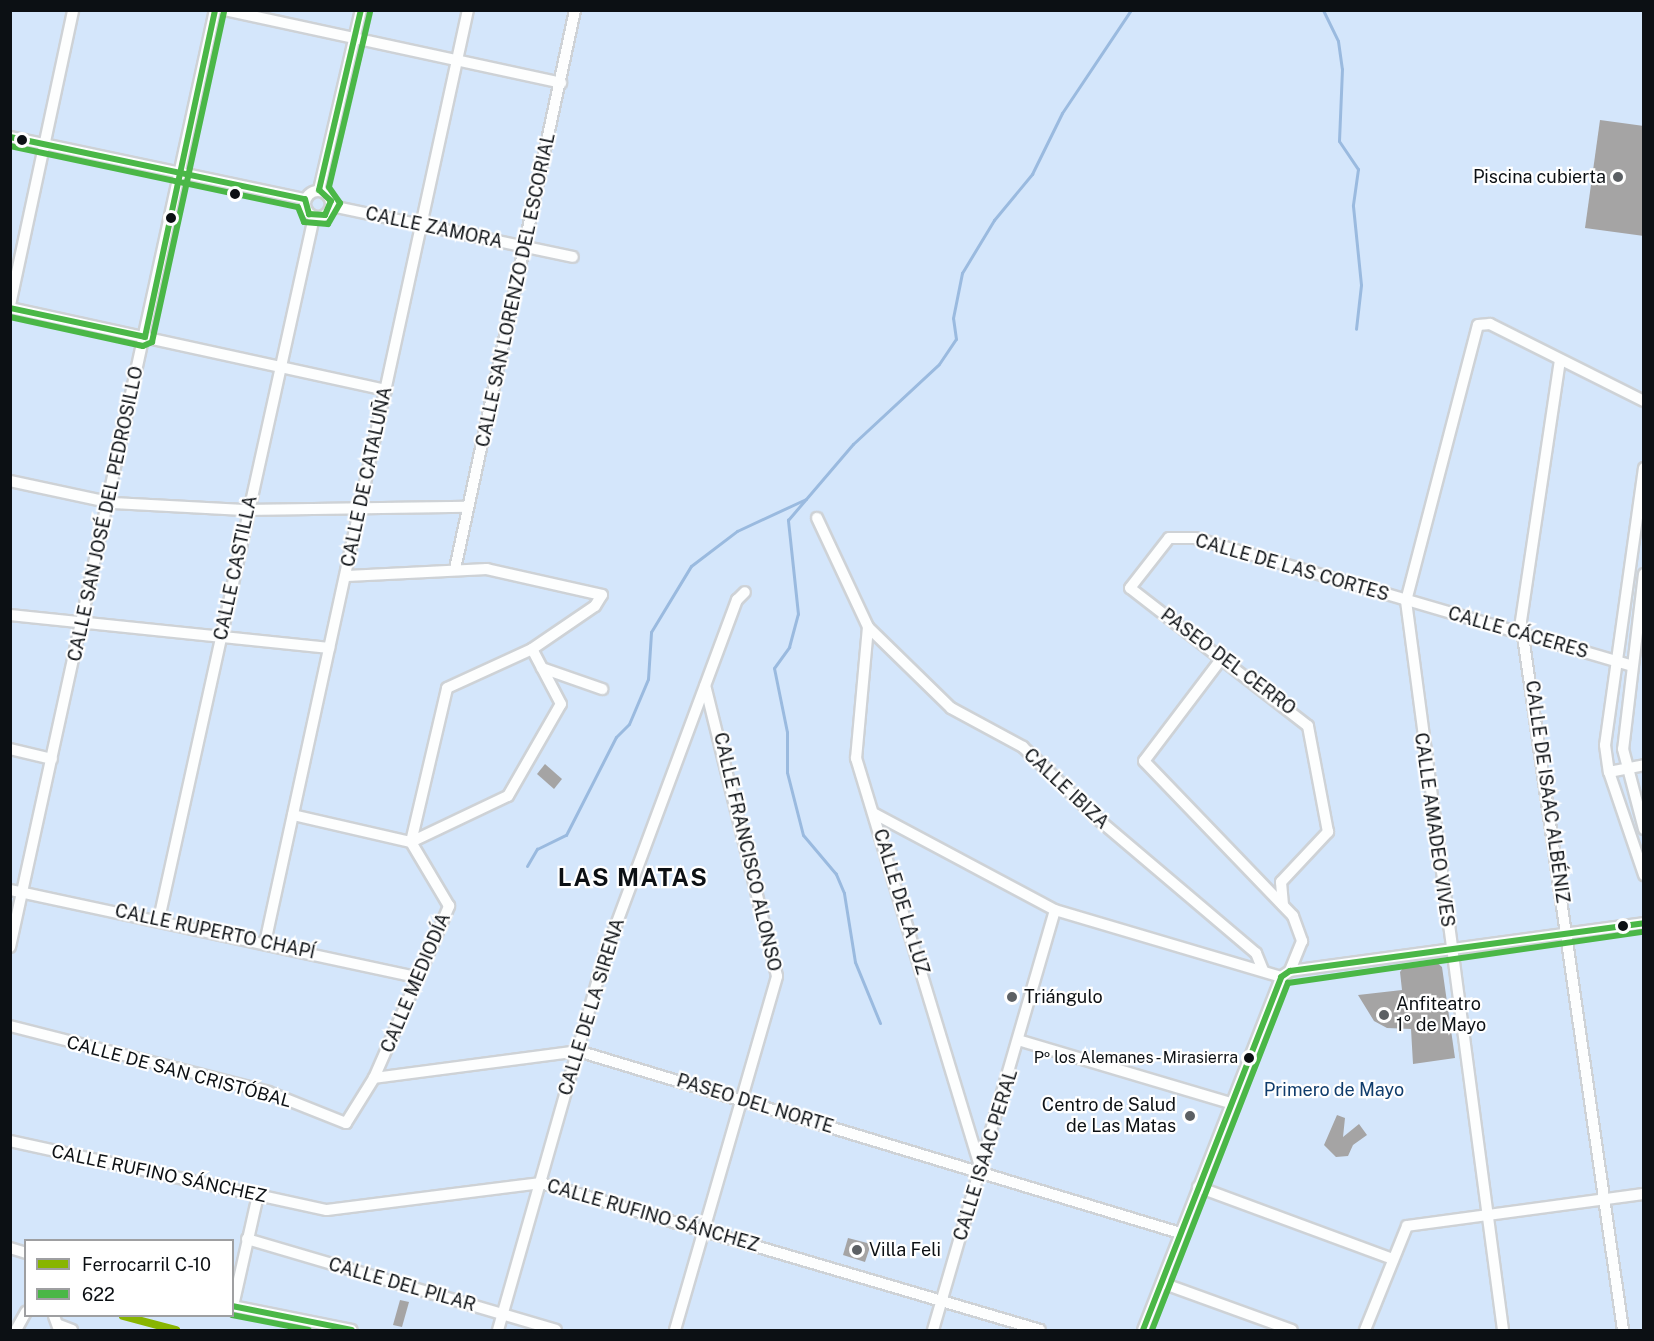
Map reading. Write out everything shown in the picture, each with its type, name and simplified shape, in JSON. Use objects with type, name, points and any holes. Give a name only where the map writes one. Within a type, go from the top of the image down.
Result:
[{"type":"street","points":[[73,10],[10,306],[386,390]]},
{"type":"street","name":"CALLE SAN JOSÉ DEL PEDROSILLO","points":[[10,947],[110,502],[215,10]]},
{"type":"street","points":[[224,10],[561,83]]},
{"type":"street","points":[[10,137],[306,199],[319,190],[361,10]]},
{"type":"street","name":"CALLE DE CATALUÑA","points":[[264,943],[347,576],[468,10]]},
{"type":"street","name":"CALLE SAN LORENZO DEL ESCORIAL","points":[[455,569],[526,247],[575,10]]},
{"type":"street","points":[[306,199],[306,210],[314,217],[325,215],[331,206],[329,196],[319,190]]},
{"type":"street","name":"CALLE ZAMORA","points":[[331,206],[573,257]]},
{"type":"street","name":"CALLE CASTILLA","points":[[159,919],[314,217]]},
{"type":"street","name":"CALLE AMADEO VIVES","points":[[1503,1330],[1450,949],[1406,601],[1472,335],[1478,325],[1490,324],[1560,360]]},
{"type":"street","points":[[1560,360],[1644,401]]},
{"type":"street","name":"CALLE DE ISAAC ALBÉNIZ","points":[[1560,360],[1521,622],[1568,933],[1623,1330]]},
{"type":"street","points":[[1644,468],[1605,745],[1609,772],[1644,875]]},
{"type":"street","points":[[10,481],[110,502],[248,510],[468,507]]},
{"type":"street","name":"CALLE IBIZA","points":[[817,518],[868,627],[951,708],[1023,747],[1098,820],[1256,953],[1263,970]]},
{"type":"street","name":"CALLE DE LAS CORTES","points":[[1130,588],[1163,543],[1176,536],[1406,601]]},
{"type":"street","points":[[347,576],[487,569],[602,595],[595,606],[532,649],[447,688],[411,842]]},
{"type":"street","points":[[1644,574],[1630,664],[1624,768],[1644,829]]},
{"type":"street","name":"PASEO DEL CERRO","points":[[1130,588],[1308,726],[1328,832],[1281,882],[1283,905]]},
{"type":"street","name":"CALLE DE LA SIRENA","points":[[498,1330],[606,951],[737,600],[746,592]]},
{"type":"street","name":"CALLE CÁCERES","points":[[1406,601],[1615,662],[1630,664]]},
{"type":"street","points":[[10,615],[330,648]]},
{"type":"street","name":"CALLE DE LA LUZ","points":[[868,627],[856,758],[875,814],[982,1173]]},
{"type":"street","points":[[292,815],[411,842],[508,796],[561,704],[532,649]]},
{"type":"street","points":[[1143,1330],[1230,1104],[1302,940],[1283,905],[1144,761],[1222,658]]},
{"type":"street","points":[[542,668],[602,689]]},
{"type":"street","name":"CALLE FRANCISCO ALONSO","points":[[675,1330],[706,1232],[777,976],[705,686]]},
{"type":"street","points":[[10,749],[52,759]]},
{"type":"street","points":[[1609,772],[1644,765]]},
{"type":"street","points":[[875,814],[1055,910],[1263,970],[1286,974],[1644,923]]},
{"type":"street","name":"CALLE MEDIODÍA","points":[[374,1078],[449,906],[411,842]]},
{"type":"street","name":"CALLE RUPERTO CHAPÍ","points":[[10,890],[159,919],[419,978]]},
{"type":"street","name":"CALLE ISAAC PERAL","points":[[933,1330],[1021,1041],[1055,910]]},
{"type":"street","name":"CALLE DE SAN CRISTÓBAL","points":[[10,1026],[268,1092],[346,1123],[374,1078]]},
{"type":"street","points":[[1021,1041],[1230,1104]]},
{"type":"street","name":"PASEO DEL NORTE","points":[[374,1078],[578,1051],[1180,1233]]},
{"type":"street","name":"CALLE RUFINO SÁNCHEZ","points":[[10,1141],[327,1210],[541,1183],[1040,1330]]},
{"type":"street","points":[[1198,1187],[1393,1259]]},
{"type":"street","points":[[1365,1330],[1407,1226],[1644,1194]]},
{"type":"street","points":[[234,1301],[258,1196]]},
{"type":"street","name":"CALLE DEL PILAR","points":[[247,1239],[556,1330]]},
{"type":"street","points":[[1162,1283],[1292,1330]]},
{"type":"street","points":[[234,1306],[352,1330]]},
{"type":"street","points":[[16,1330],[19,1314]]},
{"type":"street","points":[[57,1324],[72,1330]]},
{"type":"green space","name":"Primero de Mayo","points":[[10,11],[1643,11],[1643,1330],[11,1330]]},
{"type":"building","name":"Piscina cubierta","points":[[1600,120],[1644,126],[1644,236],[1585,228]]},
{"type":"building","points":[[545,764],[562,779],[554,789],[537,774]]},
{"type":"building","points":[[1434,960],[1442,967],[1455,1058],[1413,1064],[1411,1029],[1387,1028],[1374,1021],[1358,995],[1402,990],[1400,972],[1406,964]]},
{"type":"building","points":[[1337,1115],[1345,1118],[1343,1137],[1359,1124],[1367,1135],[1353,1145],[1348,1156],[1336,1157],[1324,1145]]},
{"type":"building","name":"Villa Feli","points":[[848,1238],[871,1244],[865,1262],[843,1255]]},
{"type":"building","points":[[400,1300],[409,1302],[402,1327],[393,1325]]},
{"type":"waterway","points":[[880,1023],[855,962],[844,893],[836,874],[803,835],[787,772],[787,732],[774,668],[789,647],[798,614],[788,520],[853,444],[939,364],[956,339],[953,318],[962,273],[994,220],[1032,174],[1062,113],[1131,10]]},
{"type":"waterway","points":[[1323,10],[1338,41],[1342,69],[1339,141],[1358,169],[1353,206],[1361,285],[1356,329]]},
{"type":"waterway","points":[[527,866],[537,849],[566,835],[616,737],[629,724],[648,679],[651,632],[691,566],[737,531],[806,499]]},
{"type":"rail line","name":"C-10","points":[[127,1317],[176,1330]]},
{"type":"transit line","name":"622","points":[[10,308],[145,337],[215,10]]},
{"type":"transit line","name":"622","points":[[10,137],[305,199],[309,214],[325,215],[331,201],[319,190],[361,10]]},
{"type":"transit line","points":[[10,317],[143,346],[152,342],[224,12]]},
{"type":"transit line","points":[[10,146],[298,207],[304,222],[328,224],[340,203],[329,187],[370,12]]},
{"type":"transit line","name":"622","points":[[1143,1330],[1281,977],[1290,971],[1644,923]]},
{"type":"transit line","points":[[1152,1330],[1288,983],[1644,932]]},
{"type":"transit line","name":"622","points":[[234,1306],[352,1330]]},
{"type":"transit line","points":[[234,1315],[309,1330]]},
{"type":"place","name":"Piscina cubierta","points":[[1618,177]]},
{"type":"place","name":"Triángulo","points":[[1012,997]]},
{"type":"place","name":"Anfiteatro 1° de Mayo","points":[[1384,1015]]},
{"type":"place","name":"Pº los Alemanes - Mirasierra","points":[[1249,1058]]},
{"type":"place","name":"Centro de Salud de Las Matas","points":[[1190,1116]]},
{"type":"place","name":"Villa Feli","points":[[857,1250]]},
{"type":"district","name":"LAS MATAS","points":[[633,878]]}]
